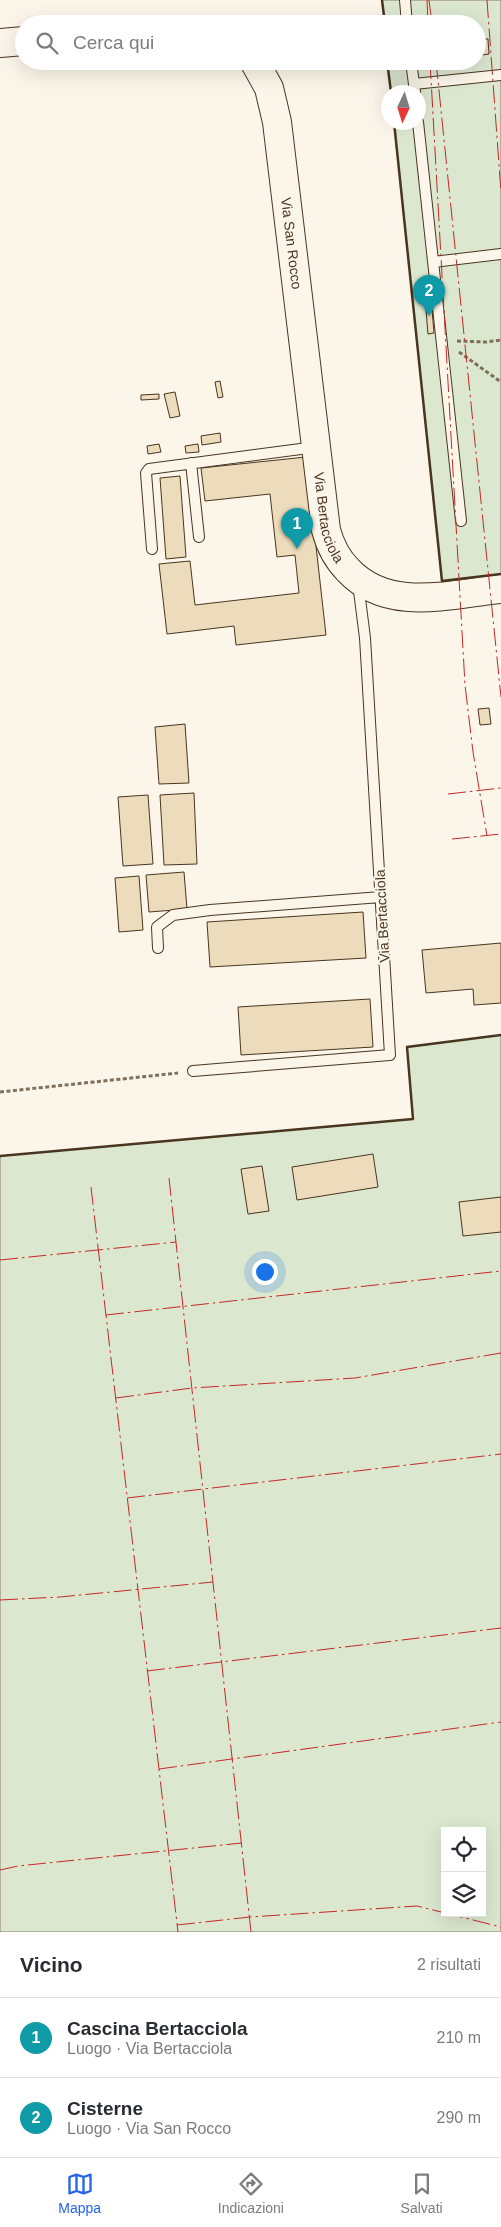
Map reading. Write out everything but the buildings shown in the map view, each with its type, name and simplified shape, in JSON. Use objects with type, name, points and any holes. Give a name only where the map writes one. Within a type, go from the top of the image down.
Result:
[{"type":"street","points":[[0,43],[15,42]]},
{"type":"street","name":"Via San Rocco","points":[[259,70],[269,88],[277,122],[316,438]]},
{"type":"street","name":"Via Bertacciola","points":[[316,438],[327,535],[339,560],[358,580],[383,594],[405,598],[501,589]]},
{"type":"lane","points":[[405,0],[406,15]]},
{"type":"lane","points":[[412,70],[414,85]]},
{"type":"lane","points":[[426,86],[501,75]]},
{"type":"lane","points":[[419,130],[461,521]]},
{"type":"lane","points":[[433,262],[501,254]]},
{"type":"lane","points":[[152,549],[146,472],[149,469],[191,463],[316,438]]},
{"type":"lane","points":[[191,463],[199,537]]},
{"type":"lane","name":"Via Bertacciola","points":[[193,1071],[390,1055],[365,638],[358,580]]},
{"type":"lane","points":[[158,948],[157,927],[173,915],[210,910],[380,897]]},
{"type":"path","points":[[442,340],[486,342],[501,340]]},
{"type":"path","points":[[442,340],[501,382]]},
{"type":"path","points":[[0,1092],[193,1071]]},
{"type":"green space","points":[[382,0],[501,0],[501,574],[442,581],[395,130],[426,130],[426,85],[390,85],[388,70],[486,70],[486,15],[384,15]]},
{"type":"green space","points":[[501,1035],[501,1932],[0,1932],[0,1156],[413,1119],[407,1047]]},
{"type":"wall","points":[[382,0],[384,15]]},
{"type":"wall","points":[[388,70],[390,85]]},
{"type":"wall","points":[[395,130],[442,581],[501,574]]},
{"type":"wall","points":[[0,1156],[413,1119],[407,1047],[501,1035]]},
{"type":"power","points":[[427,0],[428,15]]},
{"type":"power","points":[[429,0],[431,15]]},
{"type":"power","points":[[487,0],[501,192]]},
{"type":"power","points":[[431,70],[465,685],[473,752],[487,836]]},
{"type":"power","points":[[437,70],[501,697]]},
{"type":"power","points":[[448,794],[501,788]]},
{"type":"power","points":[[452,839],[501,834]]},
{"type":"power","points":[[169,1178],[251,1932]]},
{"type":"power","points":[[91,1187],[178,1932]]},
{"type":"power","points":[[0,1260],[176,1242]]},
{"type":"power","points":[[106,1315],[501,1271]]},
{"type":"power","points":[[116,1398],[192,1388],[355,1378],[501,1353]]},
{"type":"power","points":[[127,1498],[501,1454]]},
{"type":"power","points":[[0,1600],[60,1597],[213,1582]]},
{"type":"power","points":[[147,1671],[501,1628]]},
{"type":"power","points":[[159,1769],[501,1722]]},
{"type":"power","points":[[0,1870],[18,1866],[242,1843]]},
{"type":"power","points":[[177,1925],[250,1917],[417,1906],[441,1912]]},
{"type":"power","points":[[461,1917],[501,1927]]},
{"type":"place","name":"Cisterne","points":[[429,316]]},
{"type":"place","name":"Cascina Bertacciola","points":[[297,549]]}]
